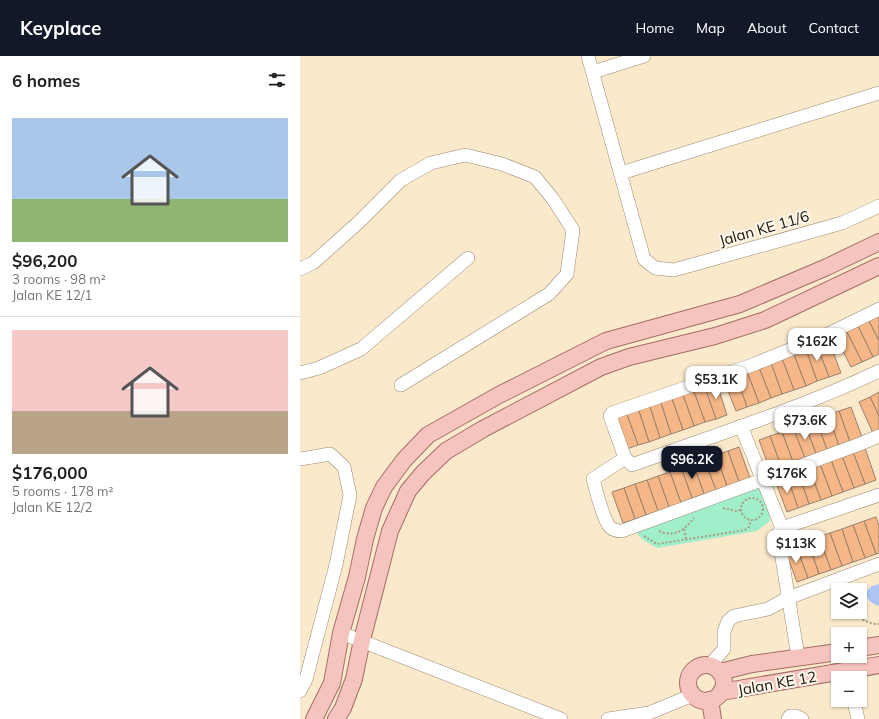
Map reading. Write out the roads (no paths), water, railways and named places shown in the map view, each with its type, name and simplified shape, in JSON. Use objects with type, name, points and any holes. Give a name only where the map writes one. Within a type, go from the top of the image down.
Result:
[{"type":"main road","points":[[314,719],[332,683],[341,633],[374,508],[384,487],[404,460],[428,435],[499,395],[606,340],[740,304],[827,267],[879,242]]},
{"type":"main road","points":[[336,719],[343,708],[354,679],[362,640],[390,531],[408,491],[423,473],[446,451],[483,429],[602,367],[629,357],[715,336],[765,320],[879,266]]},
{"type":"main road","points":[[867,647],[879,645]]},
{"type":"main road","name":"Jalan KE 12","points":[[715,669],[831,653]]},
{"type":"main road","name":"Jalan KE 12","points":[[716,696],[879,665]]},
{"type":"main road","points":[[713,719],[716,696],[724,685],[723,678],[715,669],[698,667],[691,675],[688,686],[693,695],[698,699],[716,696]]},
{"type":"street","points":[[588,56],[621,173],[879,93]]},
{"type":"street","points":[[593,72],[644,56]]},
{"type":"street","points":[[300,269],[313,263],[359,222],[401,180],[431,163],[465,155],[502,164],[535,177],[553,199],[573,230],[567,274],[549,294],[401,385]]},
{"type":"street","name":"Jalan KE 11/6","points":[[621,173],[644,259],[655,268],[674,270],[842,223],[879,206]]},
{"type":"street","points":[[300,372],[319,368],[361,349],[468,258]]},
{"type":"street","points":[[629,461],[610,416],[612,412],[755,364],[826,335],[879,309]]},
{"type":"street","points":[[879,371],[807,403],[741,426],[629,461],[593,480],[606,520],[610,527],[615,530],[622,531],[879,436]]},
{"type":"street","points":[[741,426],[782,528]]},
{"type":"street","points":[[300,459],[330,454],[344,467],[350,495],[334,573],[306,679],[300,691]]},
{"type":"street","points":[[798,657],[779,532],[782,528],[879,495]]},
{"type":"street","points":[[715,669],[724,649],[724,632],[728,621],[734,616],[768,609],[788,598],[879,564]]},
{"type":"street","points":[[341,633],[561,719]]},
{"type":"street","points":[[608,719],[649,713],[693,695]]},
{"type":"street","points":[[788,719],[790,716],[796,716],[802,719]]},
{"type":"water","points":[[879,584],[879,606],[867,598],[867,591],[872,586]]}]
